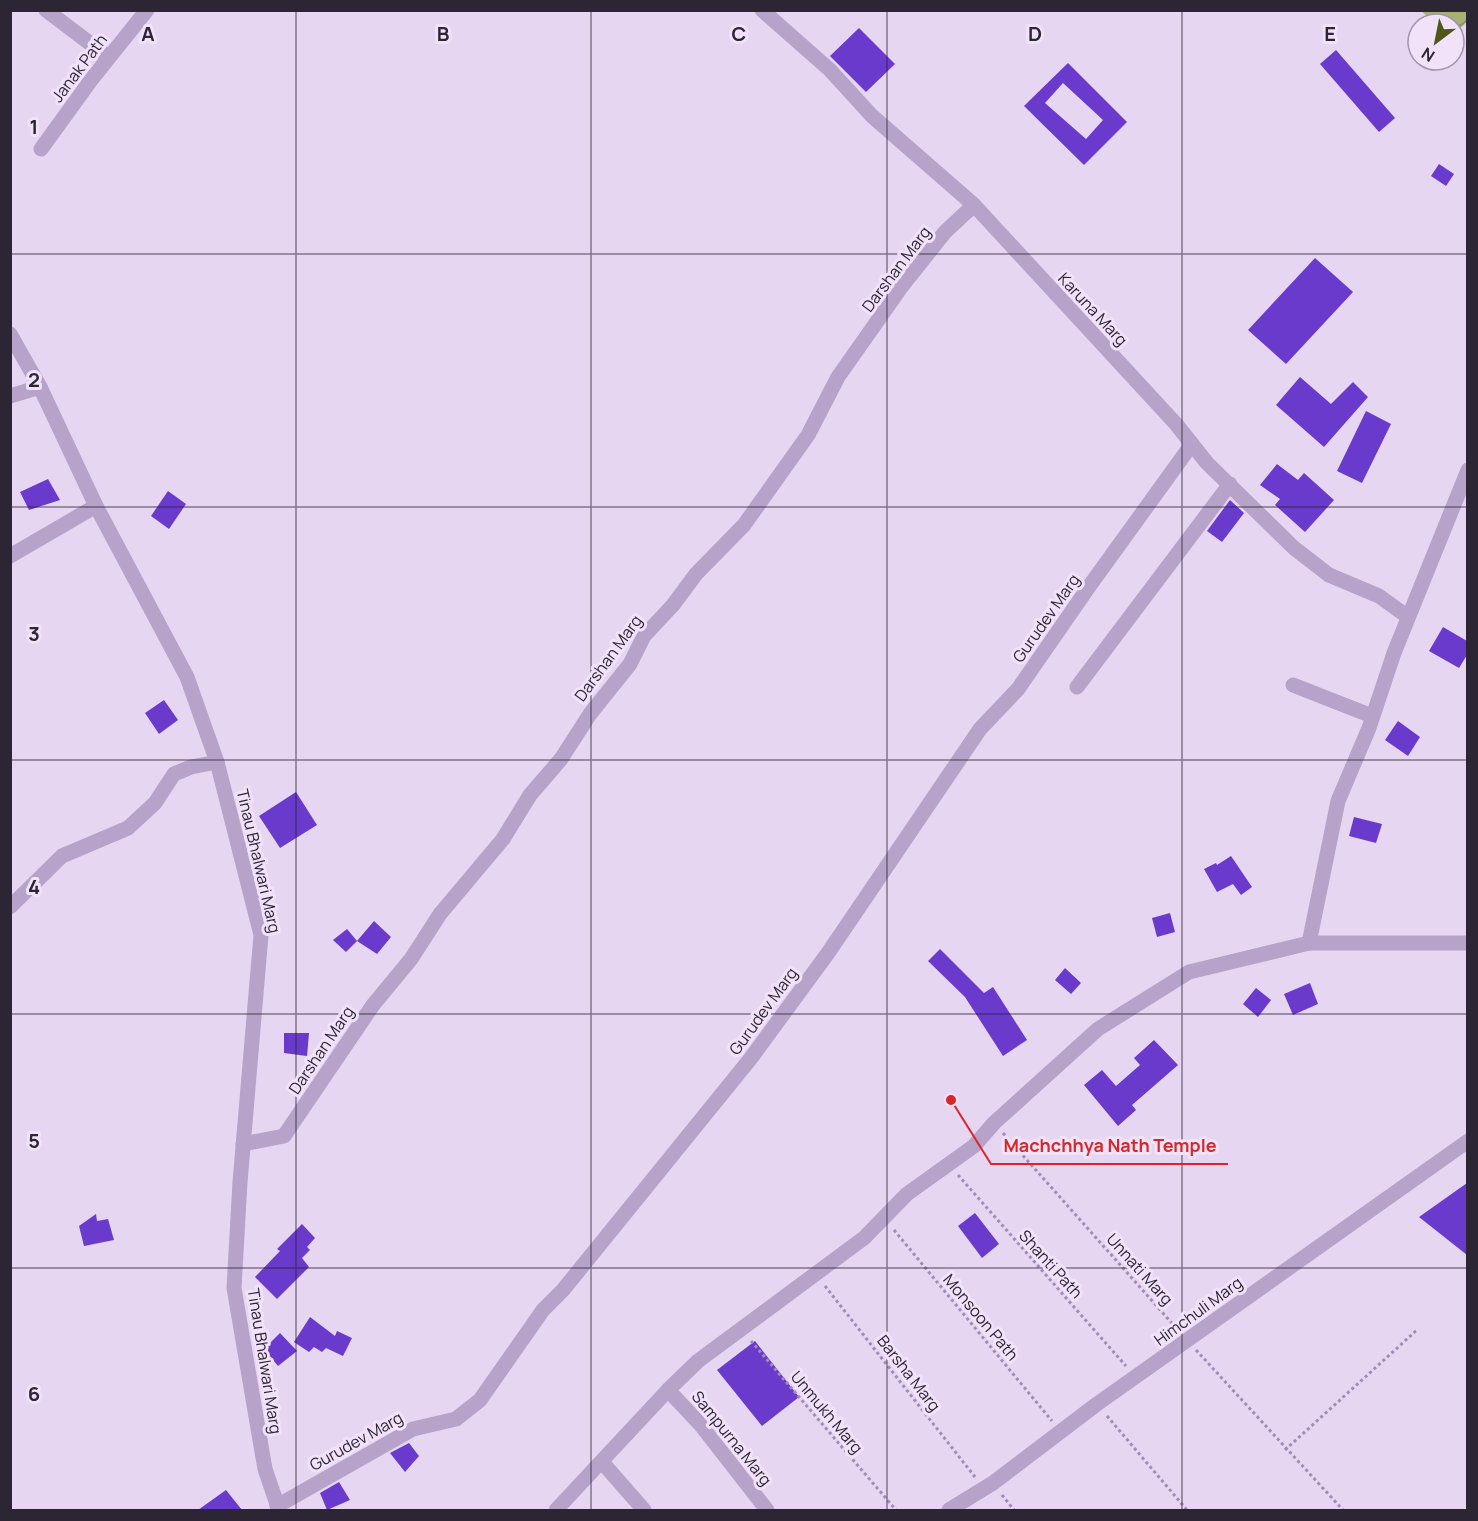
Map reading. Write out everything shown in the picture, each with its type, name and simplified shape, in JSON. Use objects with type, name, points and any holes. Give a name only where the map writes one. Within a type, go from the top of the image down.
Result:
[{"type":"street","points":[[46,10],[108,57]]},
{"type":"street","name":"Janak Path","points":[[41,149],[108,57],[147,10]]},
{"type":"street","name":"Karuna Marg","points":[[762,10],[830,70],[872,116],[974,206],[1192,444],[1294,548],[1329,575],[1379,596],[1408,617]]},
{"type":"street","name":"Darshan Marg","points":[[243,1144],[284,1136],[373,1005],[411,959],[440,914],[503,839],[530,795],[561,759],[590,714],[630,664],[644,636],[744,525],[808,435],[838,377],[902,286],[945,232],[974,206]]},
{"type":"street","name":"Tinau Bhalwari Marg","points":[[10,333],[40,387],[96,506],[187,677],[217,762],[261,935],[243,1144],[234,1288],[265,1469],[278,1508]]},
{"type":"street","points":[[10,396],[40,387]]},
{"type":"street","name":"Gurudev Marg","points":[[278,1508],[413,1429],[456,1419],[480,1400],[543,1310],[563,1290],[678,1152],[751,1058],[828,953],[980,729],[1018,689],[1192,444]]},
{"type":"street","points":[[1309,943],[1338,801],[1467,470]]},
{"type":"street","points":[[1077,687],[1230,484]]},
{"type":"street","points":[[10,556],[96,506]]},
{"type":"street","points":[[1293,685],[1372,716]]},
{"type":"street","points":[[10,907],[62,856],[128,828],[155,803],[174,774],[191,767],[217,762]]},
{"type":"street","points":[[556,1510],[698,1361],[864,1238],[907,1194],[974,1146],[994,1123],[1098,1029],[1189,972],[1309,943],[1467,943]]},
{"type":"street","name":"Himchuli Marg","points":[[949,1510],[983,1488],[1097,1404],[1467,1141]]},
{"type":"street","name":"Sampurna Marg","points":[[668,1390],[700,1424],[767,1510]]},
{"type":"street","points":[[602,1462],[644,1510]]},
{"type":"path","name":"Unnati Marg","points":[[994,1123],[1285,1450],[1343,1510]]},
{"type":"path","name":"Shanti Path","points":[[949,1165],[1136,1378]]},
{"type":"path","name":"Monsoon Path","points":[[884,1218],[1061,1432]]},
{"type":"path","name":"Barsha Marg","points":[[815,1273],[983,1488]]},
{"type":"path","name":"Unmukh Marg","points":[[741,1328],[896,1510]]},
{"type":"path","points":[[1285,1450],[1418,1329]]},
{"type":"path","points":[[1097,1404],[1187,1510]]},
{"type":"water","points":[[1467,11],[1467,22],[1466,12],[1422,12]]},
{"type":"building","points":[[859,28],[895,64],[866,92],[830,56]]},
{"type":"building","points":[[1336,50],[1395,118],[1379,132],[1320,64]]},
{"type":"building","points":[[1068,63],[1127,122],[1084,165],[1024,106]],"holes":[[[1063,83],[1103,120],[1086,139],[1045,103]]]},
{"type":"building","points":[[1439,164],[1454,174],[1446,186],[1431,176]]},
{"type":"building","points":[[1315,258],[1353,292],[1286,364],[1248,330]]},
{"type":"building","points":[[1300,377],[1331,404],[1353,382],[1368,397],[1324,447],[1276,405]]},
{"type":"building","points":[[1366,411],[1391,424],[1362,483],[1337,471]]},
{"type":"building","points":[[1277,464],[1298,480],[1304,473],[1334,500],[1305,532],[1275,505],[1280,499],[1260,485]]},
{"type":"building","points":[[48,479],[60,500],[29,510],[20,492]]},
{"type":"building","points":[[168,491],[186,504],[169,529],[151,516]]},
{"type":"building","points":[[1230,500],[1244,513],[1222,542],[1207,531]]},
{"type":"building","points":[[1443,627],[1467,641],[1467,655],[1459,668],[1429,651]]},
{"type":"building","points":[[164,700],[178,720],[159,734],[145,713]]},
{"type":"building","points":[[1398,721],[1420,737],[1408,756],[1385,740]]},
{"type":"building","points":[[296,792],[317,825],[280,848],[259,816]]},
{"type":"building","points":[[1354,817],[1382,824],[1376,843],[1349,836]]},
{"type":"building","points":[[1231,856],[1252,887],[1241,895],[1233,884],[1217,892],[1204,869],[1216,863],[1217,865]]},
{"type":"building","points":[[1170,913],[1175,932],[1157,937],[1152,918]]},
{"type":"building","points":[[374,921],[391,937],[377,954],[357,941]]},
{"type":"building","points":[[347,929],[357,941],[346,952],[333,940]]},
{"type":"building","points":[[940,949],[984,993],[993,987],[1027,1040],[1003,1056],[965,997],[928,961]]},
{"type":"building","points":[[1065,968],[1081,983],[1071,994],[1055,980]]},
{"type":"building","points":[[1310,983],[1318,1004],[1293,1015],[1284,994]]},
{"type":"building","points":[[1256,988],[1271,1000],[1258,1017],[1243,1004]]},
{"type":"building","points":[[284,1033],[309,1033],[307,1056],[284,1053]]},
{"type":"building","points":[[1154,1040],[1178,1065],[1132,1105],[1136,1110],[1118,1126],[1084,1085],[1102,1070],[1116,1086],[1140,1065],[1134,1058]]},
{"type":"building","points":[[1467,1183],[1467,1255],[1419,1217]]},
{"type":"building","points":[[975,1213],[999,1244],[982,1258],[958,1226]]},
{"type":"building","points":[[96,1214],[97,1221],[108,1219],[114,1240],[84,1246],[79,1226]]},
{"type":"building","points":[[302,1224],[315,1238],[307,1247],[310,1250],[302,1258],[309,1267],[277,1299],[255,1277],[280,1251],[277,1249]]},
{"type":"building","points":[[310,1317],[335,1336],[337,1331],[352,1338],[343,1356],[326,1348],[322,1352],[314,1347],[309,1352],[294,1342]]},
{"type":"building","points":[[280,1333],[297,1351],[278,1366],[264,1349]]},
{"type":"building","points":[[755,1341],[799,1397],[762,1426],[717,1370]]},
{"type":"building","points":[[409,1443],[419,1456],[405,1472],[390,1453]]},
{"type":"building","points":[[339,1482],[350,1500],[327,1510],[320,1493]]},
{"type":"building","points":[[226,1490],[242,1510],[198,1510]]},
{"type":"place","name":"Machchhya Nath Temple","points":[[951,1100]]}]
